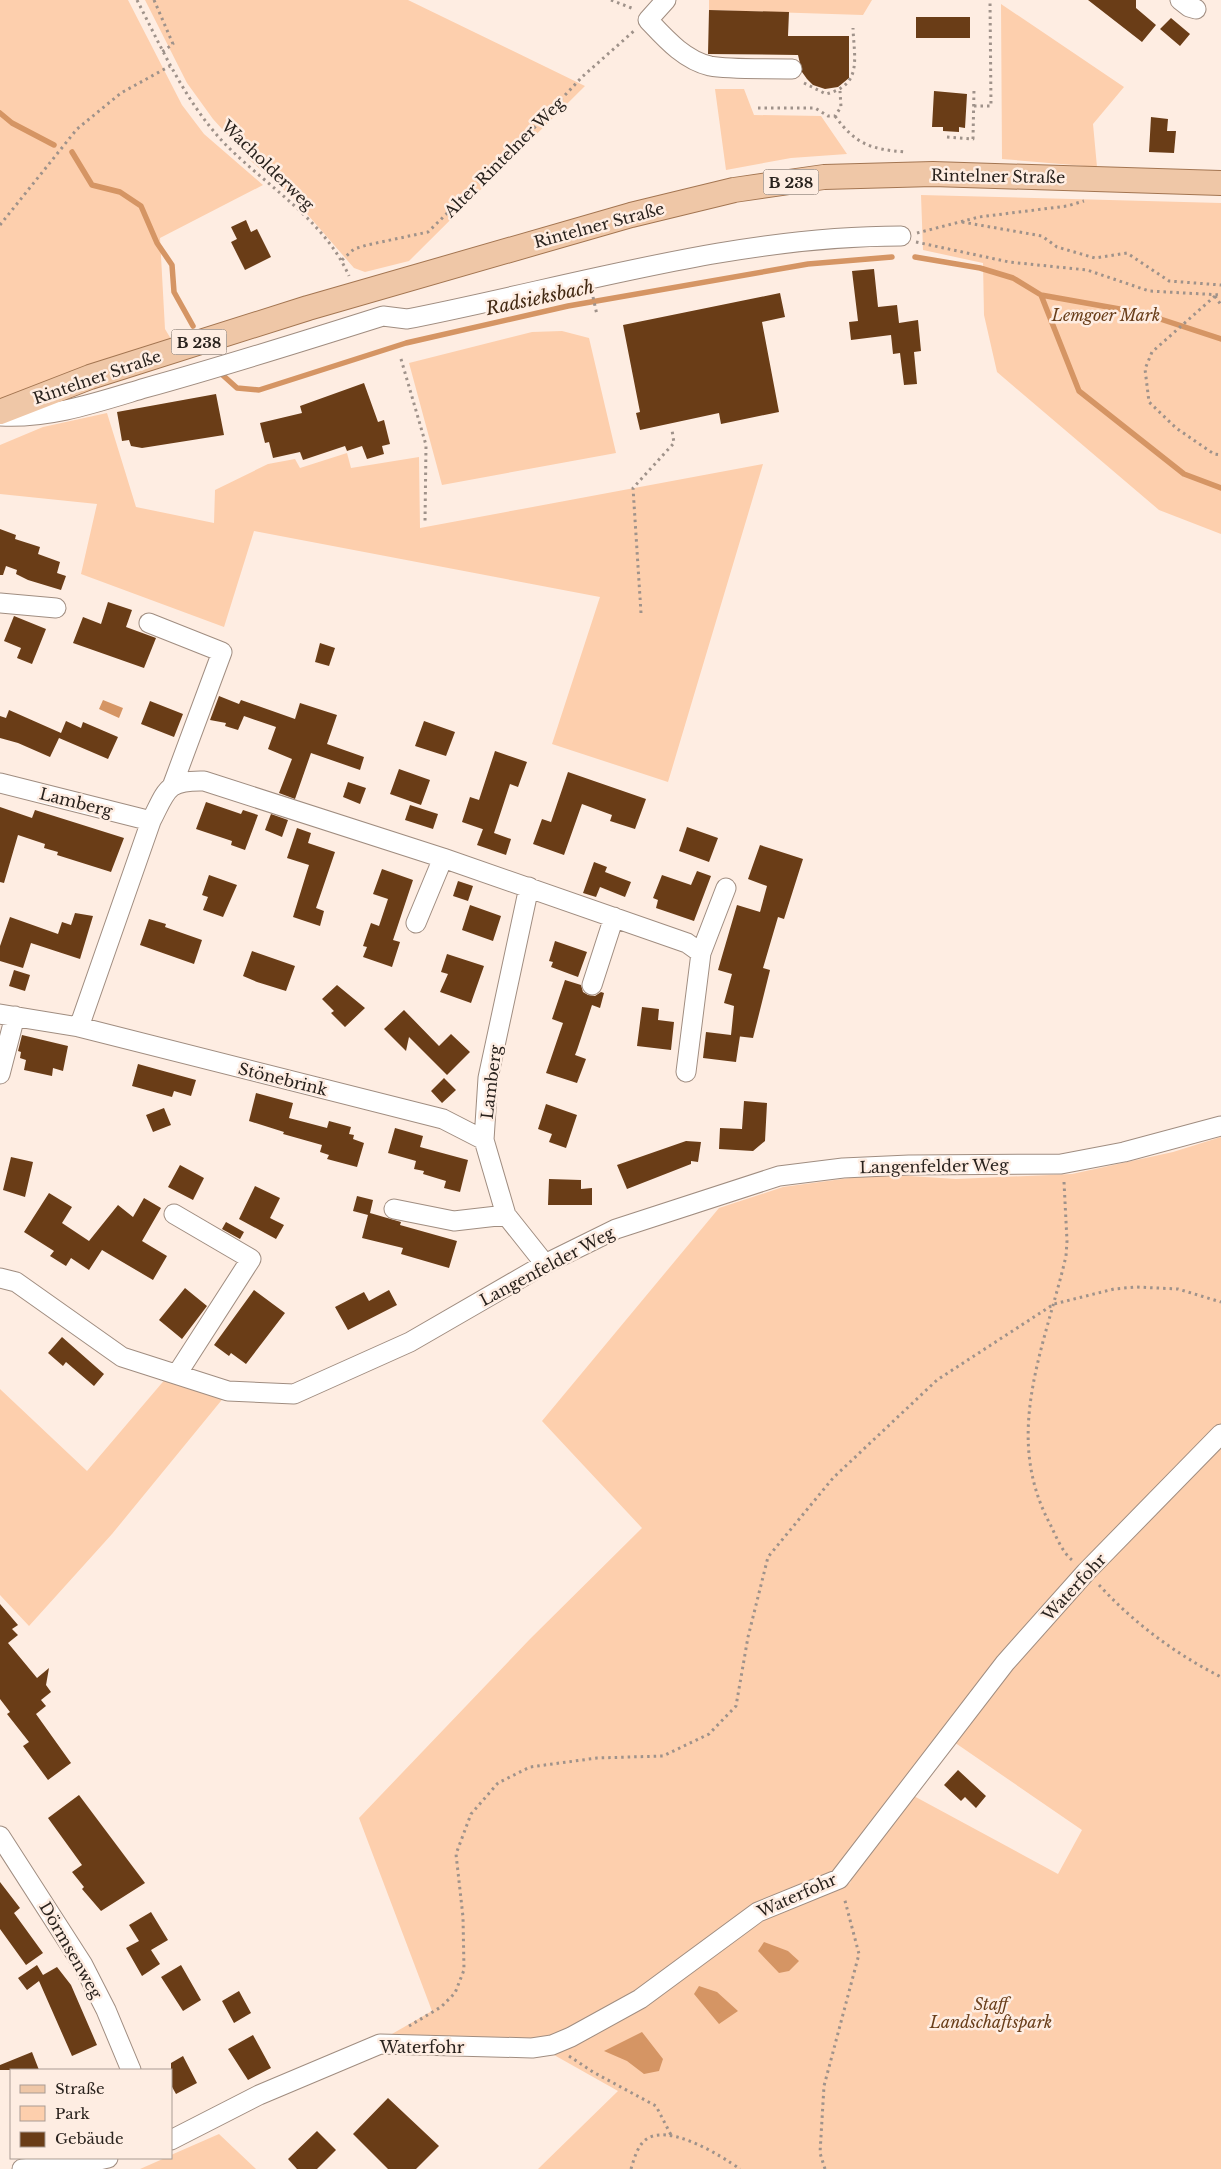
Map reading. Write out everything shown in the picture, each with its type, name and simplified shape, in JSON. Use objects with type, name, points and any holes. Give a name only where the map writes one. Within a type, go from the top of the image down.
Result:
[{"type":"main road","name":"Rintelner Straße","points":[[0,414],[90,377],[365,291],[631,215],[752,188],[824,177],[964,174],[1221,183]]},
{"type":"street","points":[[666,0],[648,20],[670,44],[689,57],[710,66],[792,69]]},
{"type":"street","points":[[0,414],[22,417],[61,410],[216,368],[382,316],[413,318],[740,249],[824,239],[901,236]]},
{"type":"street","points":[[365,291],[382,316]]},
{"type":"street","points":[[0,603],[56,608]]},
{"type":"street","points":[[79,1027],[151,821],[166,791],[173,784],[222,652],[149,623]]},
{"type":"street","points":[[173,784],[184,780],[204,781],[529,887],[687,942],[700,953]]},
{"type":"street","name":"Lamberg","points":[[0,782],[151,821]]},
{"type":"street","points":[[416,923],[443,858]]},
{"type":"street","name":"Lamberg","points":[[529,887],[488,1078],[484,1140],[506,1215],[545,1264]]},
{"type":"street","points":[[686,1072],[700,953],[726,888]]},
{"type":"street","points":[[592,985],[614,917]]},
{"type":"street","points":[[0,1074],[8,1015]]},
{"type":"street","name":"Stönebrink","points":[[8,1015],[79,1027],[443,1119],[484,1140]]},
{"type":"street","name":"Langenfelder Weg","points":[[0,1278],[16,1282],[122,1357],[228,1391],[294,1394],[410,1342],[545,1264],[616,1229],[779,1176],[843,1168],[909,1165],[1061,1164],[1133,1150],[1221,1126]]},
{"type":"street","points":[[394,1209],[454,1222],[506,1215]]},
{"type":"street","points":[[174,1214],[251,1259],[176,1374]]},
{"type":"street","name":"Waterfohr","points":[[172,2139],[259,2095],[380,2044],[532,2048],[552,2045],[605,2020],[640,1999],[758,1912],[839,1880],[1006,1663],[1086,1572],[1221,1434]]},
{"type":"street","name":"Dörmsenweg","points":[[0,1836],[83,1965],[106,2010],[131,2069]]},
{"type":"street","points":[[22,2169],[99,2160]]},
{"type":"path","name":"Wacholderweg","points":[[137,0],[170,66],[208,124],[226,145],[290,202],[342,260],[365,291]]},
{"type":"path","points":[[154,0],[172,44],[162,52]]},
{"type":"path","points":[[611,0],[638,11],[648,20]]},
{"type":"path","points":[[974,106],[991,106],[990,0]]},
{"type":"path","name":"Alter Rintelner Weg","points":[[342,260],[354,249],[428,232],[538,124],[582,77],[627,36],[648,20]]},
{"type":"path","points":[[792,69],[807,86],[826,94],[840,91],[849,83],[854,69],[853,28]]},
{"type":"path","points":[[0,225],[77,129],[121,93],[170,66]]},
{"type":"path","points":[[947,137],[973,139],[974,89]]},
{"type":"path","points":[[835,116],[841,107],[840,91]]},
{"type":"path","points":[[758,108],[815,108],[828,116],[835,116],[856,140],[875,149],[906,152]]},
{"type":"path","points":[[901,236],[979,217],[1067,206],[1098,196],[1103,178]]},
{"type":"path","points":[[962,222],[1042,236],[1057,247],[1095,258],[1127,253],[1170,281],[1221,285]]},
{"type":"path","points":[[901,236],[922,244],[1009,262],[1087,270],[1149,291],[1221,295]]},
{"type":"path","points":[[1216,296],[1221,304]]},
{"type":"path","points":[[1216,296],[1152,352],[1145,369],[1149,402],[1176,428],[1214,454],[1221,455]]},
{"type":"path","points":[[401,359],[426,445],[425,522]]},
{"type":"path","points":[[642,613],[633,488],[674,443],[672,430]]},
{"type":"path","points":[[1061,1164],[1067,1241],[1054,1304],[1032,1382],[1027,1425],[1027,1448],[1042,1509],[1069,1557]]},
{"type":"path","points":[[380,2044],[441,2007],[455,1993],[464,1970],[463,1916],[456,1854],[471,1814],[498,1784],[530,1768],[597,1758],[663,1756],[709,1734],[736,1706],[748,1636],[768,1557],[833,1478],[938,1380],[1054,1304],[1114,1289],[1136,1287],[1178,1290],[1221,1302]]},
{"type":"path","points":[[1086,1572],[1150,1633],[1198,1665],[1221,1677]]},
{"type":"path","points":[[825,2169],[820,2153],[824,2086],[859,1954],[839,1880]]},
{"type":"path","points":[[552,2045],[593,2072],[656,2106],[670,2135]]},
{"type":"path","points":[[631,2169],[636,2153],[643,2142],[658,2134],[670,2135],[697,2144],[740,2169]]},
{"type":"green space","points":[[0,0],[128,0],[182,105],[204,134],[263,185],[160,238],[165,329],[171,339],[0,401]]},
{"type":"green space","points":[[145,0],[408,0],[585,86],[409,261],[365,272],[354,268],[294,199],[251,161],[213,119],[187,83]]},
{"type":"green space","points":[[709,0],[872,0],[863,15],[709,10]]},
{"type":"green space","points":[[1001,4],[1124,87],[1093,124],[1097,167],[1002,159]]},
{"type":"green space","points":[[715,89],[744,89],[754,115],[821,116],[847,154],[791,158],[726,170]]},
{"type":"green space","name":"Lemgoer Mark","points":[[921,195],[1221,203],[1221,534],[1159,510],[997,372],[984,315],[983,263],[923,250]]},
{"type":"green space","points":[[562,331],[589,338],[616,453],[442,485],[409,363],[532,332]]},
{"type":"green space","points":[[107,413],[136,507],[214,523],[215,490],[268,464],[295,459],[300,468],[347,453],[351,468],[419,457],[420,528],[763,464],[668,782],[552,744],[600,597],[254,531],[224,627],[81,574],[97,504],[0,494],[0,445],[43,427]]},
{"type":"green space","points":[[1221,1137],[1221,1427],[828,1881],[671,1973],[540,2043],[378,2042],[432,2011],[359,1818],[530,1639],[642,1528],[542,1421],[719,1208],[783,1187],[879,1174],[956,1179],[1072,1174],[1173,1152]]},
{"type":"green space","points":[[167,1377],[225,1396],[112,1534],[29,1626],[0,1595],[0,1389],[87,1471]]},
{"type":"green space","name":"Staff Landschaftspark","points":[[1221,1442],[1221,2169],[538,2169],[618,2091],[547,2051],[730,1936],[793,1904],[850,1883],[855,1871],[912,1795],[1058,1874],[1082,1830],[951,1740],[1003,1674]]},
{"type":"green space","points":[[219,2134],[256,2169],[140,2169],[163,2159],[172,2159],[172,2155]]},
{"type":"shaded area","points":[[103,700],[123,708],[119,718],[99,709]]},
{"type":"shaded area","points":[[764,1942],[788,1951],[799,1961],[789,1971],[779,1973],[758,1951]]},
{"type":"shaded area","points":[[699,1986],[717,1992],[738,2011],[719,2024],[694,1994]]},
{"type":"shaded area","points":[[642,2032],[663,2059],[659,2071],[644,2074],[627,2061],[604,2051]]},
{"type":"building","points":[[1088,0],[1136,0],[1136,8],[1156,25],[1142,42]]},
{"type":"building","points":[[709,10],[789,12],[788,36],[849,36],[849,78],[838,87],[825,89],[813,85],[807,79],[802,72],[798,55],[708,54]]},
{"type":"building","points":[[916,17],[970,17],[970,38],[916,38]]},
{"type":"building","points":[[1171,18],[1190,34],[1180,46],[1160,29]]},
{"type":"building","points":[[934,91],[967,94],[965,128],[959,127],[959,132],[943,131],[943,127],[932,127]]},
{"type":"building","points":[[1151,117],[1168,119],[1167,131],[1176,131],[1174,153],[1149,152]]},
{"type":"building","points":[[246,220],[251,232],[257,229],[271,257],[245,270],[231,242],[237,239],[231,227]]},
{"type":"building","points":[[874,269],[878,307],[897,305],[899,323],[918,320],[921,351],[914,352],[917,384],[904,385],[900,353],[893,354],[891,335],[851,340],[849,322],[858,321],[852,271]]},
{"type":"building","points":[[780,293],[785,317],[762,322],[779,412],[721,424],[719,413],[640,430],[636,413],[640,412],[623,325]]},
{"type":"building","points":[[364,383],[378,422],[384,420],[390,444],[382,446],[384,454],[367,459],[362,446],[347,451],[345,446],[303,460],[300,452],[273,458],[269,442],[265,443],[260,423],[302,413],[300,406]]},
{"type":"building","points":[[216,394],[224,435],[142,448],[131,446],[129,440],[122,441],[117,412]]},
{"type":"building","points":[[0,529],[16,535],[15,539],[40,547],[38,554],[60,562],[57,573],[66,576],[61,590],[28,580],[16,574],[17,570],[6,566],[3,575],[0,575]]},
{"type":"building","points":[[108,602],[132,610],[126,627],[156,638],[144,668],[73,643],[83,617],[101,624]]},
{"type":"building","points":[[14,616],[46,629],[32,664],[17,658],[21,648],[4,641]]},
{"type":"building","points":[[320,643],[335,648],[329,666],[315,662]]},
{"type":"building","points":[[219,696],[239,704],[241,700],[295,719],[300,703],[337,715],[327,744],[364,757],[360,770],[311,753],[295,799],[279,793],[292,759],[268,749],[276,727],[244,716],[238,730],[225,726],[226,723],[210,720]]},
{"type":"building","points":[[150,701],[183,714],[174,737],[141,724]]},
{"type":"building","points":[[9,710],[61,733],[66,721],[81,728],[83,722],[118,737],[108,759],[59,738],[50,757],[18,743],[0,738],[0,716],[6,718]]},
{"type":"building","points":[[424,721],[455,732],[446,756],[415,746]]},
{"type":"building","points":[[495,751],[527,762],[518,787],[510,784],[494,833],[462,822],[470,797],[479,800]]},
{"type":"building","points":[[399,769],[430,780],[421,805],[390,794]]},
{"type":"building","points":[[568,772],[646,799],[635,829],[610,821],[612,815],[582,804],[564,855],[533,844],[542,819],[551,822]]},
{"type":"building","points":[[348,782],[366,788],[360,804],[343,797]]},
{"type":"building","points":[[206,802],[241,814],[243,810],[258,815],[245,850],[231,845],[232,841],[196,829]]},
{"type":"building","points":[[410,805],[438,814],[433,829],[405,820]]},
{"type":"building","points":[[0,807],[32,818],[35,810],[124,838],[111,872],[57,855],[58,852],[44,848],[45,844],[18,835],[4,883],[0,882]]},
{"type":"building","points":[[271,814],[288,820],[282,837],[265,830]]},
{"type":"building","points":[[687,827],[718,838],[709,862],[679,851]]},
{"type":"building","points":[[297,828],[311,833],[308,843],[335,852],[316,908],[324,911],[320,926],[293,917],[309,865],[287,858]]},
{"type":"building","points":[[483,829],[511,839],[506,855],[477,845]]},
{"type":"building","points":[[760,845],[803,859],[784,919],[778,917],[763,968],[770,970],[753,1038],[740,1036],[736,1062],[703,1058],[706,1032],[731,1035],[734,1006],[724,1003],[732,974],[718,970],[737,905],[760,912],[767,886],[748,879]]},
{"type":"building","points":[[594,862],[607,867],[605,872],[631,882],[625,897],[600,887],[596,897],[583,893]]},
{"type":"building","points":[[382,869],[413,880],[393,940],[400,942],[392,967],[363,957],[367,947],[363,946],[371,923],[379,926],[388,899],[373,894]]},
{"type":"building","points":[[697,871],[711,876],[694,921],[656,908],[658,900],[653,898],[662,875],[691,885]]},
{"type":"building","points":[[209,875],[237,885],[223,917],[203,910],[208,897],[202,895]]},
{"type":"building","points":[[458,881],[473,886],[468,901],[453,896]]},
{"type":"building","points":[[470,905],[501,916],[493,941],[462,930]]},
{"type":"building","points":[[75,913],[93,916],[80,959],[31,943],[23,968],[0,961],[0,946],[10,917],[58,934],[62,922],[71,925]]},
{"type":"building","points":[[149,919],[166,924],[165,927],[202,940],[194,964],[140,945]]},
{"type":"building","points":[[555,941],[587,952],[578,977],[551,967],[553,962],[549,961]]},
{"type":"building","points":[[252,951],[295,966],[286,991],[243,976]]},
{"type":"building","points":[[447,954],[484,966],[471,1003],[440,992],[448,974],[441,972]]},
{"type":"building","points":[[14,970],[30,975],[25,991],[9,986]]},
{"type":"building","points":[[565,980],[581,985],[583,992],[588,995],[595,996],[601,992],[604,993],[600,1008],[592,1005],[575,1055],[586,1059],[577,1083],[546,1073],[563,1023],[552,1019]]},
{"type":"building","points":[[337,985],[365,1008],[345,1027],[331,1013],[334,1011],[322,999]]},
{"type":"building","points":[[642,1007],[659,1009],[658,1020],[674,1022],[671,1050],[637,1046]]},
{"type":"building","points":[[404,1010],[439,1046],[451,1034],[470,1052],[447,1075],[409,1037],[406,1051],[384,1029]]},
{"type":"building","points":[[22,1035],[68,1046],[63,1071],[53,1068],[52,1076],[24,1070],[26,1060],[20,1058],[21,1052],[18,1051]]},
{"type":"building","points":[[138,1064],[196,1080],[191,1096],[174,1091],[172,1097],[132,1086]]},
{"type":"building","points":[[444,1078],[456,1090],[442,1103],[431,1091]]},
{"type":"building","points":[[256,1093],[293,1103],[289,1118],[327,1128],[329,1121],[351,1127],[349,1134],[354,1135],[353,1139],[364,1143],[357,1167],[327,1159],[329,1155],[320,1152],[322,1145],[283,1134],[284,1132],[249,1121]]},
{"type":"building","points":[[744,1101],[767,1103],[765,1141],[753,1151],[719,1149],[720,1128],[742,1129]]},
{"type":"building","points":[[546,1104],[577,1115],[566,1148],[549,1142],[552,1134],[538,1129]]},
{"type":"building","points":[[164,1108],[171,1125],[153,1132],[146,1115]]},
{"type":"building","points":[[395,1128],[423,1136],[420,1147],[468,1160],[460,1192],[444,1188],[446,1181],[423,1174],[424,1171],[414,1169],[416,1161],[388,1153]]},
{"type":"building","points":[[686,1141],[701,1142],[698,1162],[691,1161],[691,1164],[627,1189],[617,1165]]},
{"type":"building","points":[[11,1157],[33,1162],[25,1197],[3,1190]]},
{"type":"building","points":[[180,1165],[204,1178],[193,1200],[168,1187]]},
{"type":"building","points":[[549,1179],[581,1180],[581,1189],[592,1188],[592,1205],[548,1205]]},
{"type":"building","points":[[255,1186],[280,1198],[270,1218],[284,1225],[276,1239],[239,1219]]},
{"type":"building","points":[[49,1193],[72,1207],[62,1223],[89,1241],[118,1205],[133,1217],[144,1198],[161,1208],[142,1241],[167,1256],[153,1280],[102,1250],[89,1270],[71,1258],[66,1266],[50,1256],[54,1251],[24,1232]]},
{"type":"building","points":[[357,1196],[373,1200],[370,1213],[401,1222],[400,1225],[457,1241],[449,1268],[401,1254],[403,1248],[362,1238],[368,1215],[353,1211]]},
{"type":"building","points":[[226,1222],[244,1232],[240,1239],[222,1229]]},
{"type":"building","points":[[185,1288],[207,1306],[182,1339],[159,1320]]},
{"type":"building","points":[[254,1290],[285,1313],[246,1364],[231,1353],[229,1356],[214,1345]]},
{"type":"building","points":[[389,1290],[397,1305],[348,1330],[335,1307],[364,1292],[369,1301]]},
{"type":"building","points":[[62,1337],[104,1374],[94,1386],[66,1362],[63,1366],[48,1353]]},
{"type":"building","points":[[0,1604],[18,1625],[12,1629],[18,1635],[8,1643],[37,1678],[49,1668],[46,1685],[51,1692],[41,1700],[46,1706],[36,1714],[71,1763],[48,1780],[23,1746],[29,1742],[7,1714],[10,1712],[0,1699]]},
{"type":"building","points":[[958,1770],[986,1796],[976,1808],[965,1797],[961,1801],[944,1785]]},
{"type":"building","points":[[79,1795],[145,1883],[101,1911],[82,1889],[84,1887],[72,1872],[82,1865],[48,1818]]},
{"type":"building","points":[[0,1882],[20,1908],[14,1913],[43,1953],[26,1965],[0,1929]]},
{"type":"building","points":[[151,1912],[168,1940],[151,1950],[160,1964],[142,1976],[126,1948],[139,1941],[129,1925]]},
{"type":"building","points":[[37,1965],[43,1975],[57,1967],[71,1985],[97,2045],[72,2056],[39,1981],[27,1990],[18,1978]]},
{"type":"building","points":[[181,1965],[201,2000],[183,2011],[161,1977]]},
{"type":"building","points":[[239,1991],[251,2013],[234,2023],[222,2001]]},
{"type":"building","points":[[253,2035],[271,2068],[248,2080],[228,2049]]},
{"type":"building","points":[[32,2052],[39,2069],[0,2070],[0,2065]]},
{"type":"building","points":[[183,2056],[197,2083],[176,2094],[172,2087],[171,2063]]},
{"type":"building","points":[[388,2098],[439,2146],[416,2169],[388,2169],[353,2134]]},
{"type":"building","points":[[317,2131],[336,2150],[317,2169],[297,2169],[288,2159]]},
{"type":"waterway","name":"Radsieksbach","points":[[0,113],[12,123],[54,145]]},
{"type":"waterway","name":"Radsieksbach","points":[[72,152],[92,185],[120,192],[141,206],[157,243],[172,265],[174,292],[193,326]]},
{"type":"waterway","name":"Radsieksbach","points":[[217,370],[237,388],[259,390],[406,343],[568,306],[808,264],[892,257]]},
{"type":"waterway","name":"Radsieksbach","points":[[915,257],[980,268],[1013,278],[1041,295],[1142,313],[1221,339]]},
{"type":"waterway","points":[[1041,295],[1079,391],[1184,474],[1221,488]]}]
